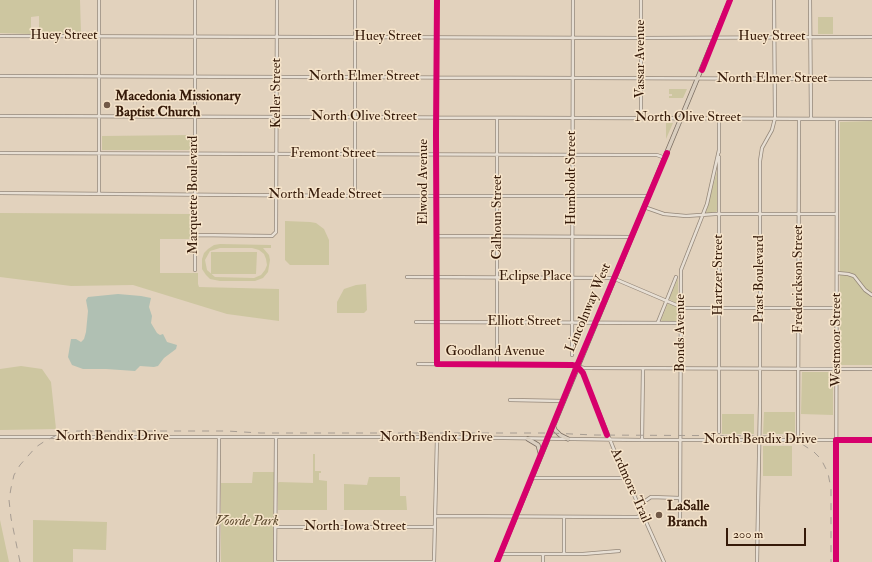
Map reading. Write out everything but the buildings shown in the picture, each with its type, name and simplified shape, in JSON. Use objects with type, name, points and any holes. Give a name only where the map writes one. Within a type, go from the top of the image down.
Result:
[{"type":"main road","name":"Lincolnway West","points":[[497,562],[730,0]]},
{"type":"main road","points":[[553,426],[560,435],[568,439]]},
{"type":"main road","points":[[528,438],[538,445],[541,456]]},
{"type":"street","points":[[99,0],[99,194]]},
{"type":"street","name":"Marquette Boulevard","points":[[194,270],[195,0]]},
{"type":"street","name":"Keller Street","points":[[194,235],[272,236],[275,234],[277,154],[277,0]]},
{"type":"street","points":[[355,0],[355,196]]},
{"type":"street","name":"Elwood Avenue","points":[[437,0],[437,364]]},
{"type":"street","name":"Humboldt Street","points":[[572,355],[573,0]]},
{"type":"street","name":"Vassar Avenue","points":[[641,0],[641,118]]},
{"type":"street","name":"Prast Boulevard","points":[[757,562],[761,153],[764,143],[772,130],[775,118],[774,0]]},
{"type":"street","points":[[810,0],[811,119]]},
{"type":"street","name":"Huey Street","points":[[0,36],[641,38],[872,37]]},
{"type":"street","name":"North Elmer Street","points":[[0,76],[872,79]]},
{"type":"street","name":"North Olive Street","points":[[0,116],[872,119]]},
{"type":"street","name":"Calhoun Street","points":[[497,118],[497,364]]},
{"type":"street","name":"Hartzer Street","points":[[719,118],[719,432]]},
{"type":"street","name":"Frederickson Street","points":[[798,440],[799,119]]},
{"type":"street","name":"Westmoor Street","points":[[836,562],[837,119]]},
{"type":"street","name":"Bonds Avenue","points":[[680,521],[680,270],[703,216],[711,190],[719,150]]},
{"type":"street","name":"Fremont Street","points":[[0,153],[657,155],[665,158]]},
{"type":"street","name":"North Meade Street","points":[[0,193],[355,196],[649,196]]},
{"type":"street","points":[[644,207],[674,216],[703,216],[719,214],[837,214]]},
{"type":"street","points":[[436,236],[632,237]]},
{"type":"street","points":[[837,273],[852,275],[872,296]]},
{"type":"street","name":"Eclipse Place","points":[[407,277],[609,278],[615,279],[681,307],[837,308]]},
{"type":"street","name":"Bonds Avenue","points":[[658,322],[676,277]]},
{"type":"street","name":"Elliott Street","points":[[416,322],[681,323]]},
{"type":"street","name":"Goodland Avenue","points":[[418,364],[572,365],[584,368],[872,369]]},
{"type":"street","name":"Ardmore Trail","points":[[577,366],[583,373],[609,439],[664,562]]},
{"type":"street","points":[[642,440],[643,368]]},
{"type":"street","points":[[510,400],[564,400]]},
{"type":"street","name":"North Bendix Drive","points":[[0,437],[437,437],[642,440],[872,440]]},
{"type":"street","points":[[218,562],[219,437]]},
{"type":"street","points":[[276,437],[275,562],[434,562],[437,437]]},
{"type":"street","points":[[532,478],[626,478]]},
{"type":"street","points":[[638,506],[651,497],[680,498]]},
{"type":"street","points":[[435,516],[638,517],[643,515]]},
{"type":"street","points":[[564,517],[564,554]]},
{"type":"street","name":"North Iowa Street","points":[[275,527],[435,527]]},
{"type":"street","points":[[500,554],[583,554],[619,551]]},
{"type":"street","points":[[543,554],[543,562]]},
{"type":"green space","points":[[0,0],[80,0],[81,33],[39,34],[39,16],[31,17],[31,34],[0,33]]},
{"type":"green space","points":[[818,17],[833,17],[833,34],[818,34]]},
{"type":"green space","points":[[669,89],[687,89],[683,98],[669,98],[672,94],[669,94]]},
{"type":"green space","points":[[872,121],[872,365],[840,365],[840,122]]},
{"type":"green space","points":[[666,123],[673,123],[666,139]]},
{"type":"green space","points":[[192,135],[192,150],[102,150],[102,136]]},
{"type":"green space","points":[[717,171],[717,211],[707,214],[706,212]]},
{"type":"green space","points":[[0,213],[190,214],[191,239],[160,239],[160,273],[198,273],[199,287],[279,289],[279,321],[227,314],[133,285],[71,286],[0,277]]},
{"type":"green space","points":[[285,221],[316,223],[324,229],[329,240],[329,265],[290,265],[285,260]]},
{"type":"green space","points":[[214,245],[271,245],[271,248],[263,248],[269,255],[270,260],[268,272],[263,278],[255,281],[220,281],[210,279],[202,269],[202,259],[204,253]],"holes":[[[220,248],[252,248],[259,250],[264,254],[266,259],[267,265],[261,275],[254,278],[215,277],[207,270],[205,260],[210,251]]]},
{"type":"green space","points":[[211,252],[257,252],[256,274],[211,274]]},
{"type":"green space","points":[[678,278],[678,302],[676,303],[669,299]]},
{"type":"green space","points":[[366,284],[367,310],[364,313],[337,313],[337,302],[344,289],[356,285]]},
{"type":"green space","points":[[668,303],[678,307],[677,321],[661,320]]},
{"type":"green space","points":[[21,366],[42,369],[51,382],[56,429],[0,430],[0,369]]},
{"type":"green space","points":[[802,372],[833,372],[833,415],[801,414]]},
{"type":"green space","points":[[764,412],[795,412],[795,434],[763,434]]},
{"type":"green space","points":[[722,414],[754,414],[754,434],[722,434]]},
{"type":"green space","points":[[763,446],[792,446],[792,476],[763,476]]},
{"type":"green space","points":[[313,454],[315,454],[315,471],[321,471],[321,473],[319,473],[319,480],[327,481],[327,510],[278,510],[279,482],[313,483]]},
{"type":"green space","name":"Voorde Park","points":[[253,472],[274,472],[273,562],[221,562],[221,483],[252,483]]},
{"type":"green space","points":[[369,477],[400,477],[400,496],[406,496],[407,510],[344,510],[344,484],[367,485]]},
{"type":"green space","points":[[0,520],[9,562],[0,562]]},
{"type":"green space","points":[[33,520],[107,522],[106,550],[73,549],[73,562],[33,562]]},
{"type":"shaded area","points":[[118,294],[151,298],[149,307],[152,316],[151,323],[157,333],[160,335],[163,334],[167,342],[177,345],[176,349],[164,358],[158,366],[140,366],[135,371],[83,369],[72,365],[68,357],[71,339],[76,339],[81,342],[84,339],[86,332],[88,311],[86,300],[88,297]]},
{"type":"railway","points":[[20,562],[9,500],[14,475],[20,465],[36,447],[57,435],[77,431],[227,431],[260,433],[550,433],[594,435],[781,436],[799,442],[814,452],[821,459],[828,473],[831,489],[831,562]]},
{"type":"cycle path","points":[[437,0],[437,364],[577,366],[583,373],[607,435]]},
{"type":"cycle path","points":[[702,70],[730,0]]},
{"type":"cycle path","points":[[497,562],[577,366],[667,153]]},
{"type":"cycle path","points":[[836,562],[836,440],[872,440]]},
{"type":"place","name":"Macedonia Missionary Baptist Church","points":[[107,105]]},
{"type":"place","name":"LaSalle Branch","points":[[659,515]]}]
